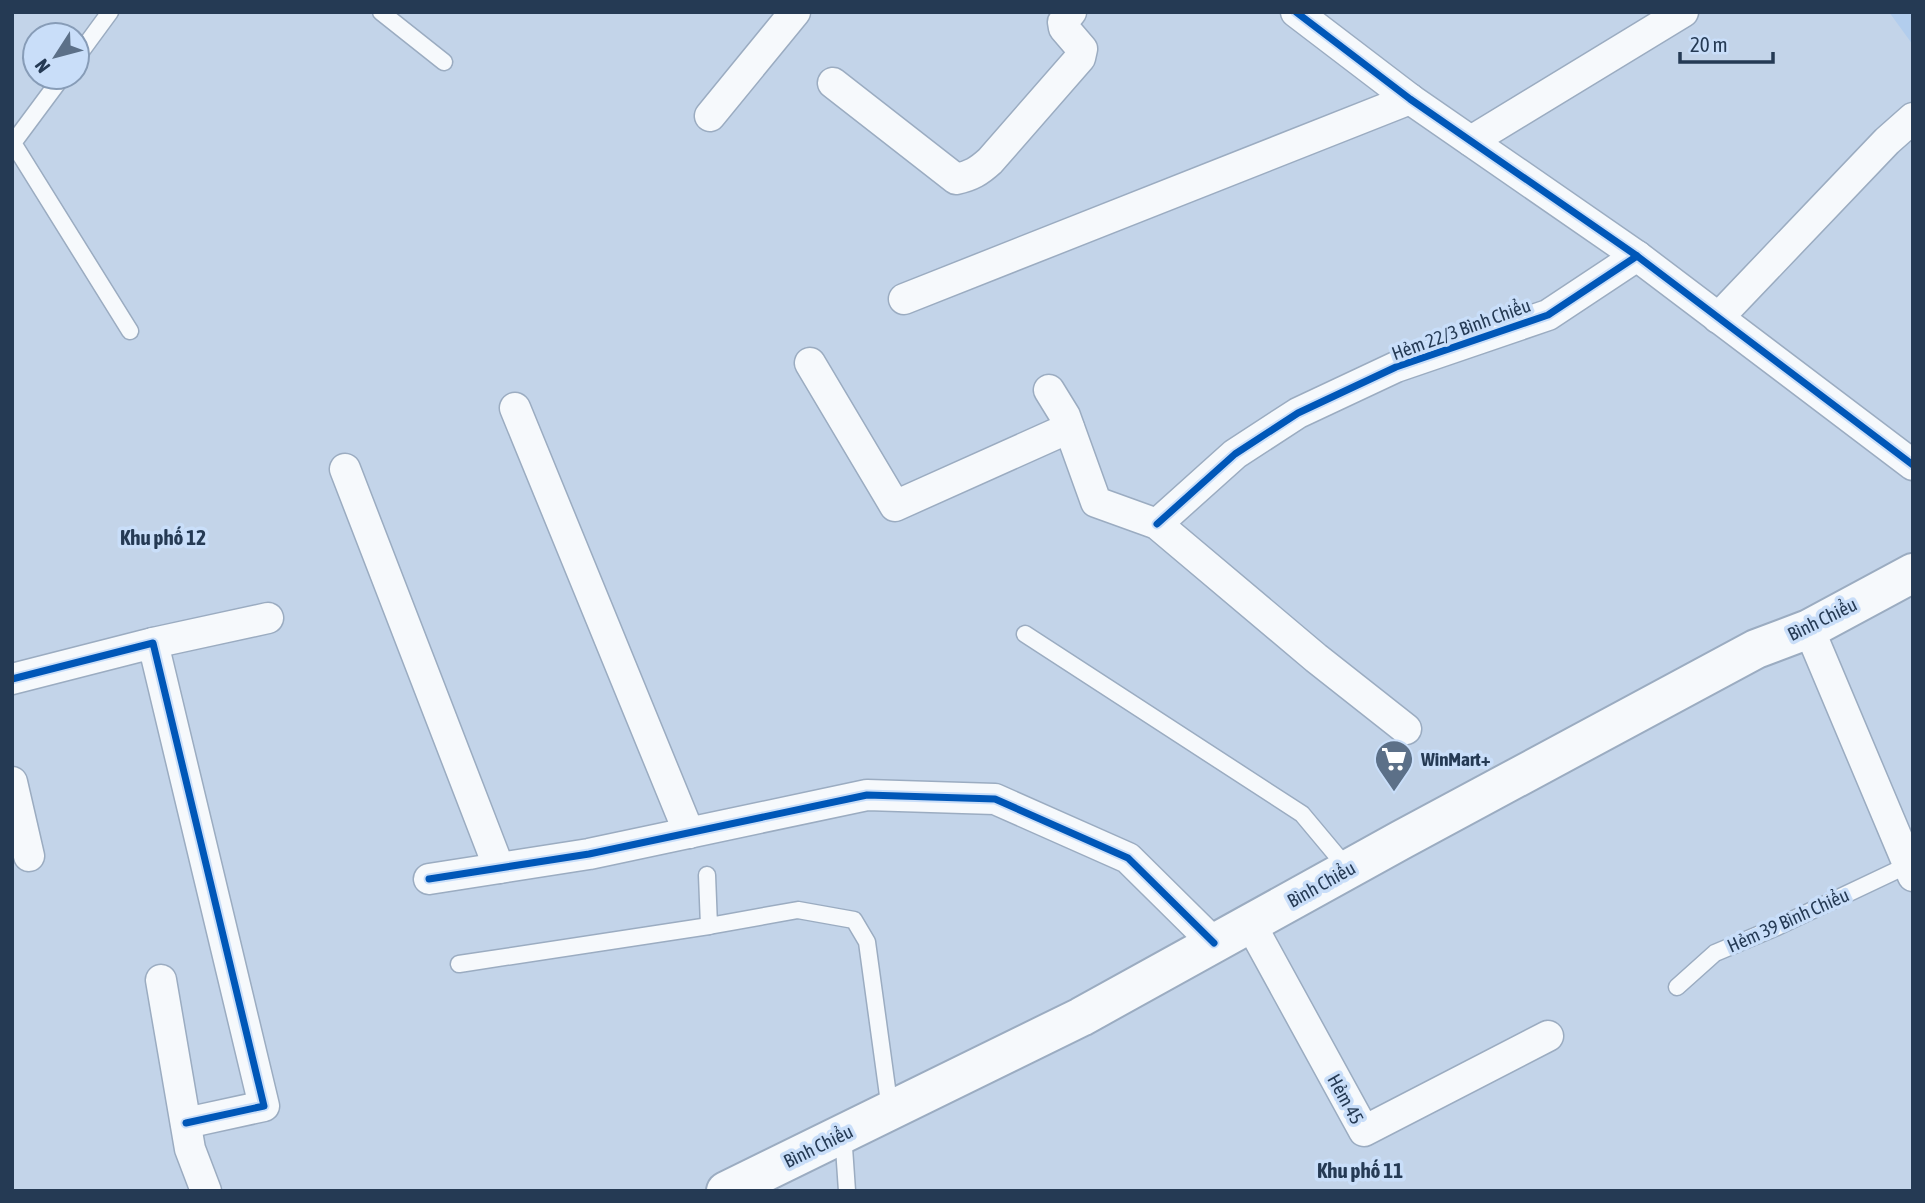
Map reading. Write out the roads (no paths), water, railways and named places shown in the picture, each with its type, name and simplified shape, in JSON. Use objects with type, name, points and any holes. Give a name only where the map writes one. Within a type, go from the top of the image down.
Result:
[{"type":"main road","name":"Bình Chiểu","points":[[726,1191],[1081,1017],[1348,869],[1756,649],[1809,629],[1913,573]]},
{"type":"street","points":[[710,116],[795,12]]},
{"type":"street","points":[[833,83],[956,179],[968,177],[979,172],[990,161],[1080,58],[1083,49],[1064,28],[1063,22],[1071,12]]},
{"type":"street","points":[[1296,12],[1410,99],[1637,256],[1913,466]]},
{"type":"street","points":[[1471,141],[1643,23],[1682,12]]},
{"type":"street","points":[[904,299],[1410,99]]},
{"type":"street","points":[[1718,318],[1887,141],[1913,118]]},
{"type":"street","name":"Hẻm 22/3 Bình Chiểu","points":[[1157,524],[1235,454],[1298,414],[1396,368],[1548,315],[1637,256]]},
{"type":"street","points":[[810,363],[895,506],[1069,428]]},
{"type":"street","points":[[1049,390],[1065,416],[1096,502],[1157,524],[1316,658],[1406,729]]},
{"type":"street","points":[[516,408],[688,833]]},
{"type":"street","points":[[345,469],[499,868]]},
{"type":"street","points":[[12,679],[153,643],[268,618]]},
{"type":"street","points":[[1809,629],[1910,871]]},
{"type":"street","points":[[153,643],[264,1106],[186,1123]]},
{"type":"street","points":[[12,782],[29,856]]},
{"type":"street","points":[[429,879],[589,854],[867,795],[995,799],[1128,858],[1213,943]]},
{"type":"street","name":"Hẻm 45","points":[[1250,923],[1364,1131],[1548,1036]]},
{"type":"street","points":[[161,981],[190,1149],[206,1191]]},
{"type":"lane","points":[[91,38],[110,12]]},
{"type":"lane","points":[[381,12],[443,62]]},
{"type":"lane","points":[[52,91],[13,143],[130,331]]},
{"type":"lane","points":[[1025,634],[1302,814],[1348,869]]},
{"type":"lane","name":"Hẻm 39 Bình Chiểu","points":[[1677,988],[1715,953],[1910,871]]},
{"type":"lane","points":[[707,875],[709,926]]},
{"type":"lane","points":[[459,964],[798,910],[854,920],[867,942],[890,1110]]},
{"type":"lane","points":[[844,1133],[847,1191]]},
{"type":"place","name":"WinMart+","points":[[1394,793]]},
{"type":"district","name":"Khu phố 12","points":[[163,537]]},
{"type":"district","name":"Khu phố 11","points":[[1360,1170]]}]
